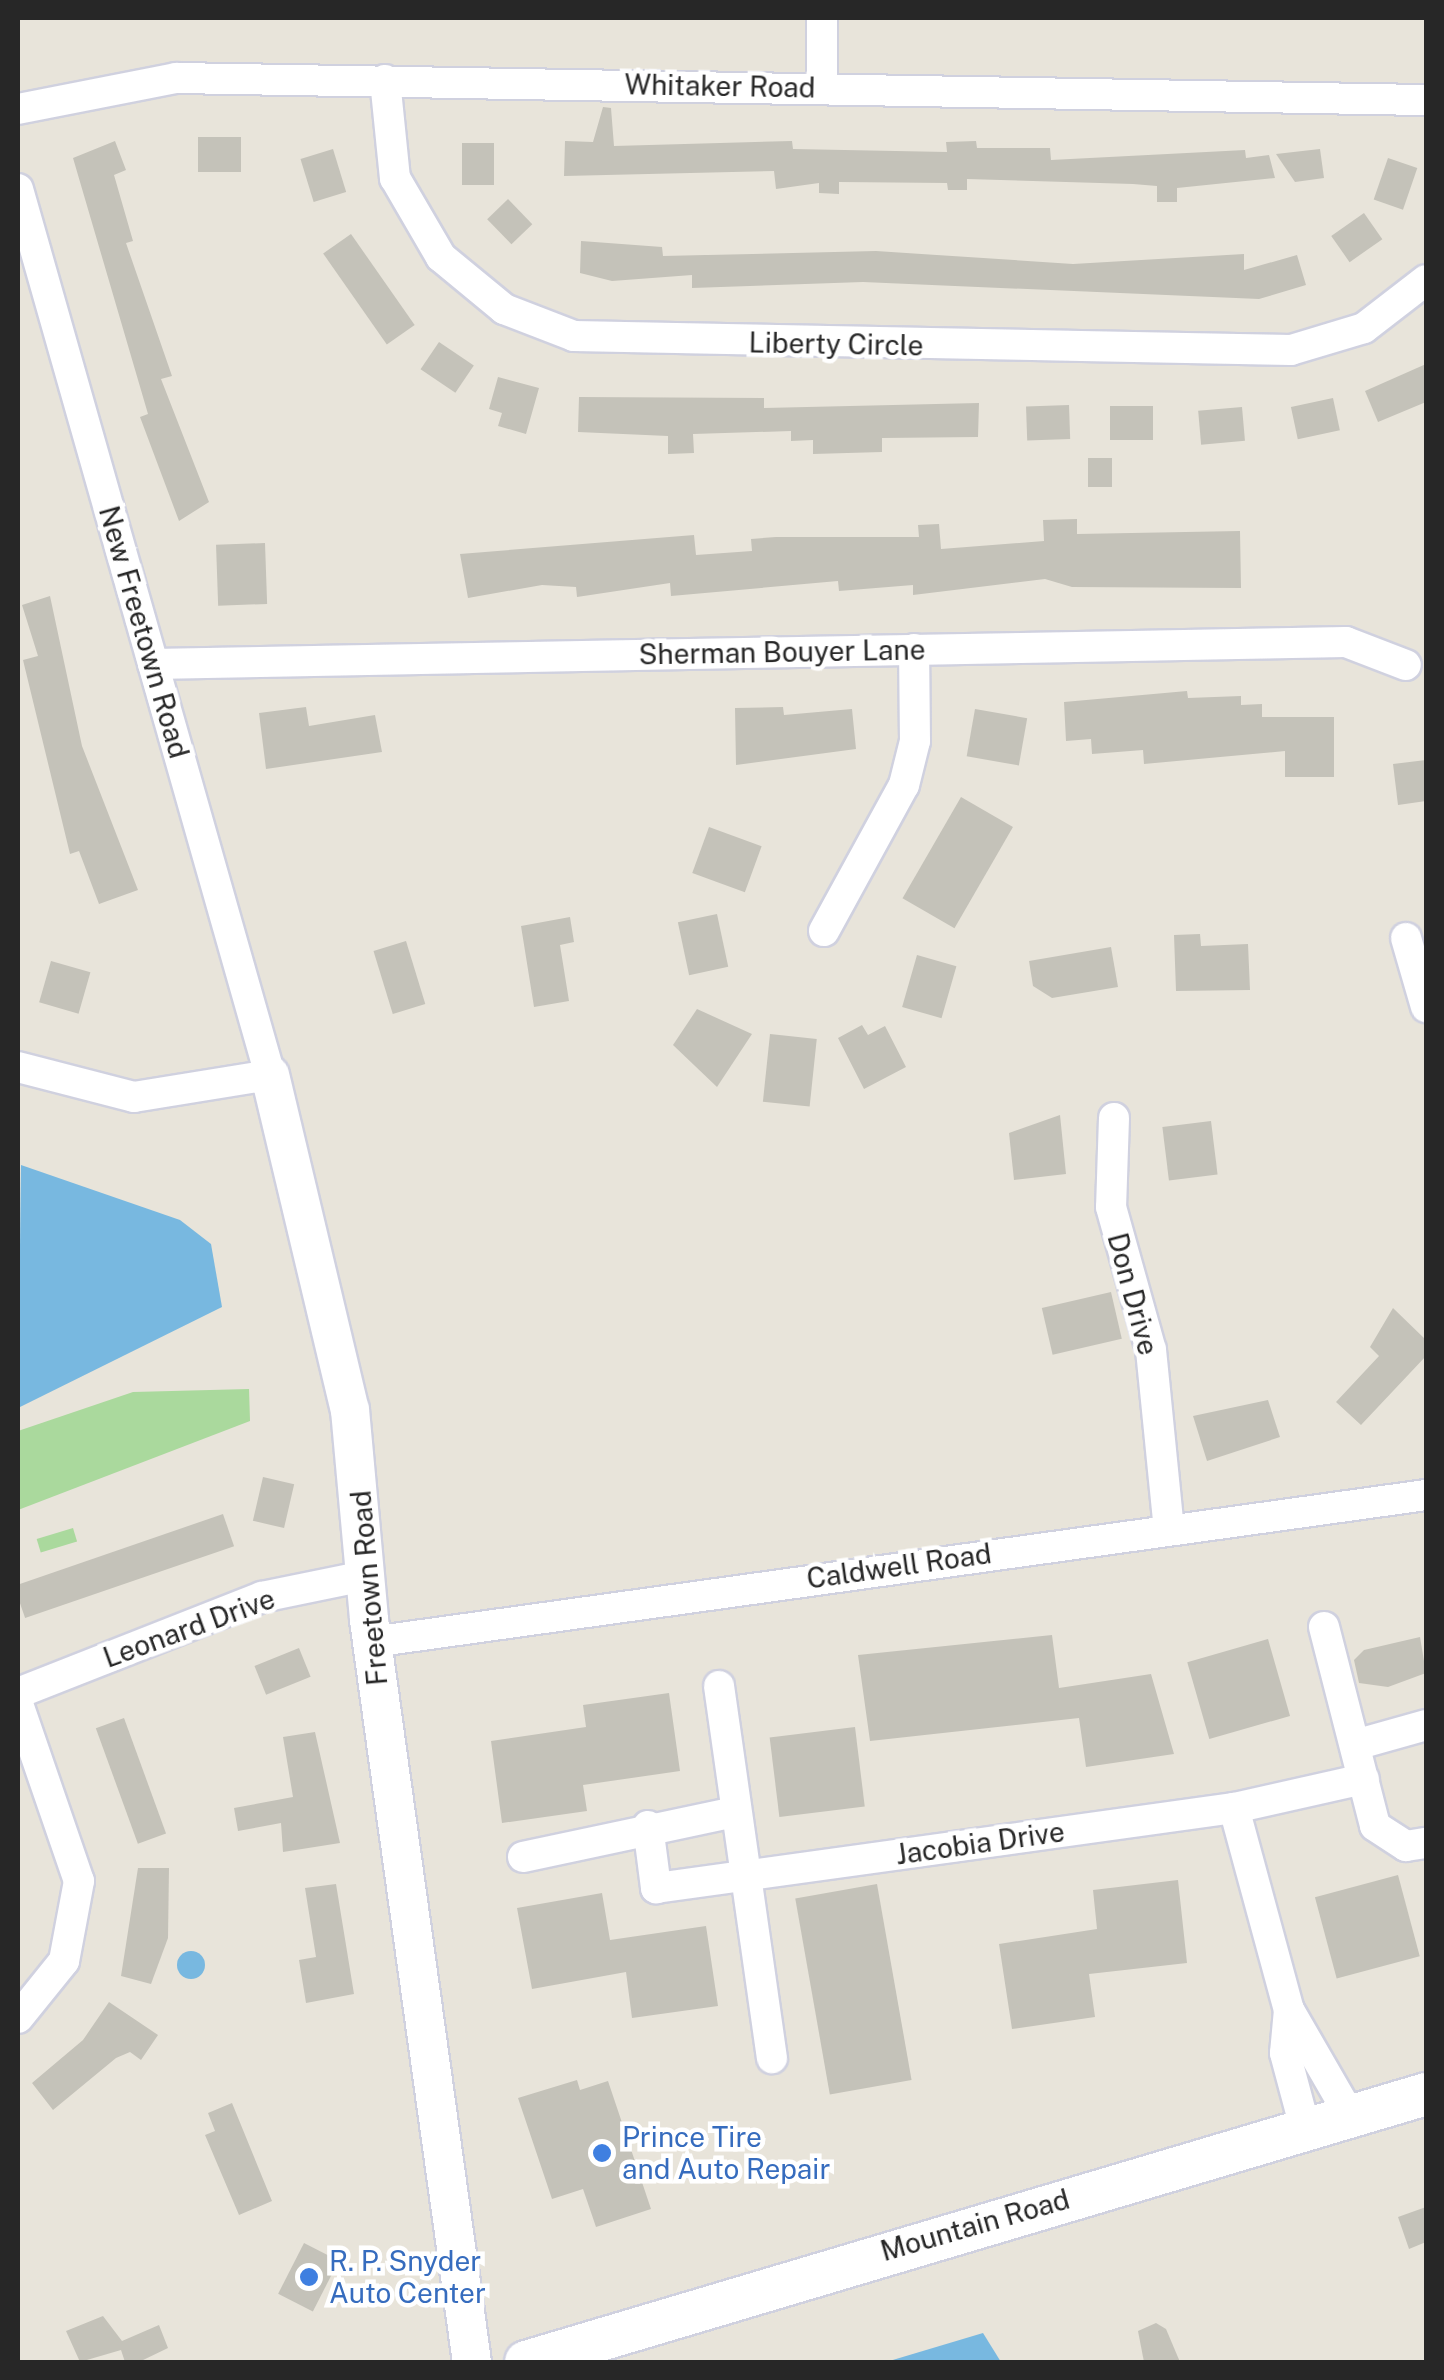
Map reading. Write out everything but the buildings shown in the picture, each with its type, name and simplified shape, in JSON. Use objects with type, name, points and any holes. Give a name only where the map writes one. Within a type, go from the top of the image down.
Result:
[{"type":"main road","name":"Mountain Road","points":[[526,2362],[1304,2124],[1426,2094]]},
{"type":"street","points":[[822,18],[822,88]]},
{"type":"street","name":"Whitaker Road","points":[[18,109],[176,78],[1426,100]]},
{"type":"street","name":"Liberty Circle","points":[[386,80],[395,178],[432,245],[504,309],[574,336],[1290,350],[1364,328],[1426,280]]},
{"type":"street","name":"New Freetown Road","points":[[18,189],[270,1075]]},
{"type":"street","name":"Sherman Bouyer Lane","points":[[153,664],[1346,642],[1406,665]]},
{"type":"street","points":[[824,931],[904,785],[915,741],[914,650]]},
{"type":"street","points":[[1406,938],[1426,1007]]},
{"type":"street","points":[[18,1068],[134,1098],[270,1075]]},
{"type":"street","name":"Freetown Road","points":[[270,1075],[342,1368],[372,1642],[472,2362]]},
{"type":"street","name":"Don Drive","points":[[1114,1118],[1111,1207],[1151,1350],[1170,1530]]},
{"type":"street","name":"Caldwell Road","points":[[372,1642],[1426,1495]]},
{"type":"street","name":"Leonard Drive","points":[[18,1692],[262,1597],[364,1576]]},
{"type":"street","points":[[1324,1628],[1375,1826],[1406,1846],[1426,1843]]},
{"type":"street","points":[[718,1686],[772,2058]]},
{"type":"street","points":[[18,1704],[74,1846],[79,1880],[64,1961],[18,2018]]},
{"type":"street","points":[[1355,1744],[1426,1725]]},
{"type":"street","name":"Jacobia Drive","points":[[648,1826],[656,1888],[1234,1808],[1364,1779]]},
{"type":"street","points":[[1234,1808],[1289,2010],[1348,2114]]},
{"type":"street","points":[[523,1857],[648,1826],[735,1812]]},
{"type":"street","points":[[1289,2010],[1284,2053],[1304,2124]]},
{"type":"green space","points":[[249,1389],[250,1421],[18,1510],[18,1431],[133,1392]]},
{"type":"green space","points":[[73,1528],[77,1541],[41,1552],[37,1539]]},
{"type":"water","points":[[21,1165],[180,1220],[211,1244],[222,1307],[18,1408]]},
{"type":"water","points":[[191,1951],[201,1955],[205,1965],[201,1975],[191,1979],[181,1975],[177,1965],[181,1955]]},
{"type":"water","points":[[983,2333],[1001,2362],[886,2362]]},
{"type":"place","name":"Prince Tire and Auto Repair","points":[[602,2153]]},
{"type":"place","name":"R. P. Snyder Auto Center","points":[[309,2277]]}]
